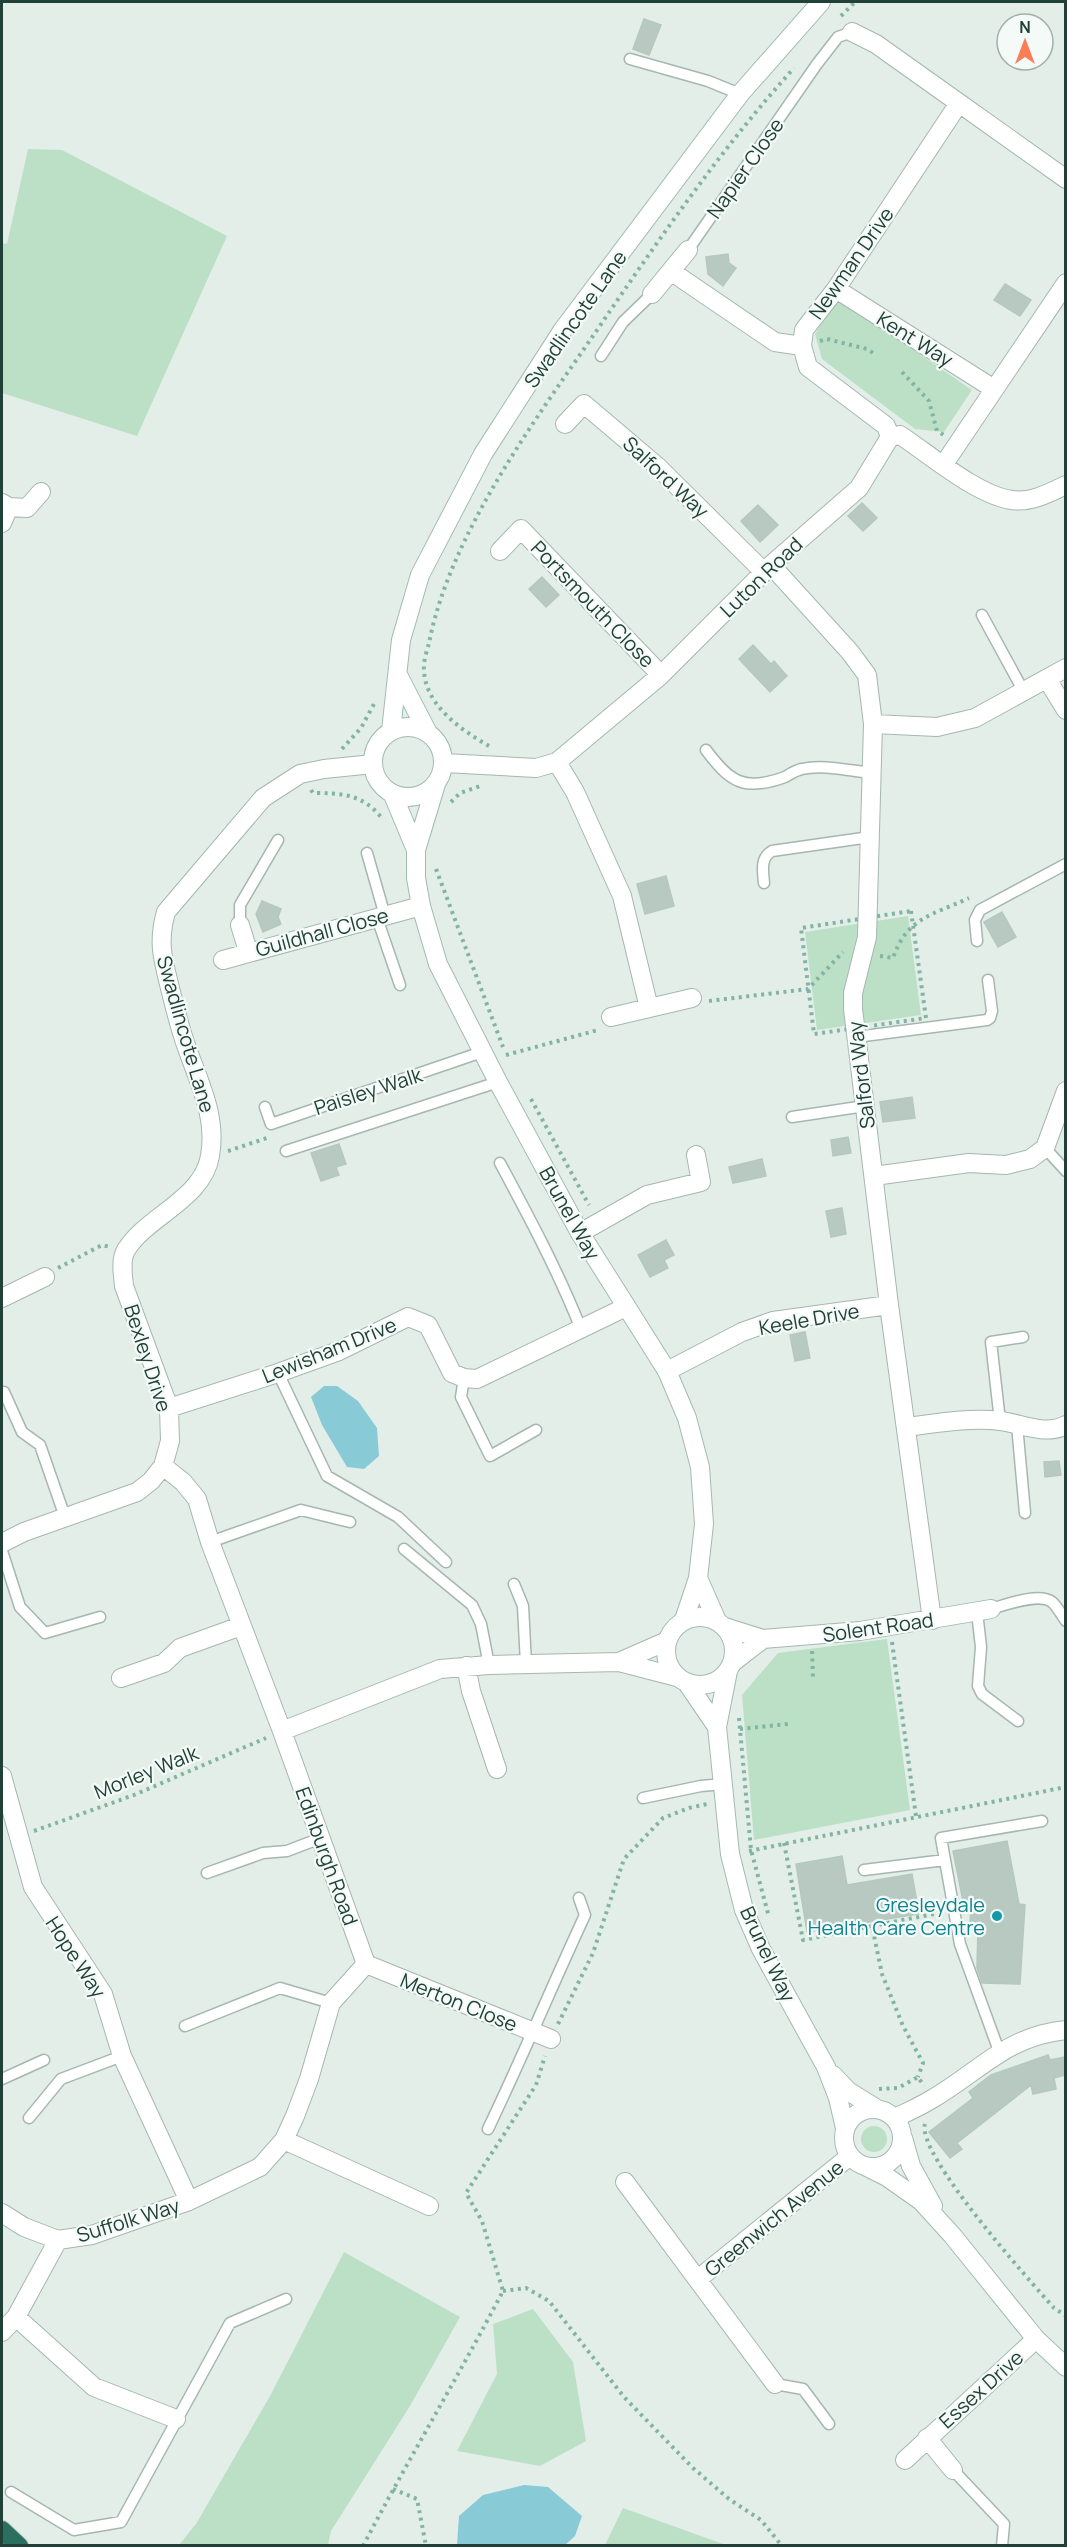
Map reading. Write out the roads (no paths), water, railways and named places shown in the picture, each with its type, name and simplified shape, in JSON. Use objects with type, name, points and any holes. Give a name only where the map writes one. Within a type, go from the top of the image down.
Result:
[{"type":"highway","points":[[2,2530],[19,2546]]},
{"type":"street","name":"Swadlincote Lane","points":[[391,731],[401,640],[420,575],[483,454],[562,331],[740,94],[821,2]]},
{"type":"street","points":[[852,32],[876,44],[1065,179]]},
{"type":"street","name":"Newman Drive","points":[[802,346],[804,330],[836,289],[959,103]]},
{"type":"street","name":"Napier Close","points":[[652,294],[688,250]]},
{"type":"street","points":[[672,272],[775,342],[802,346],[808,367],[886,426],[890,437],[900,435],[988,495],[1014,501],[1043,496],[1065,485]]},
{"type":"street","points":[[944,464],[1065,283]]},
{"type":"street","name":"Kent Way","points":[[836,289],[994,389]]},
{"type":"street","name":"Salford Way","points":[[565,424],[584,404],[657,466],[767,569],[850,652],[867,675],[873,724],[868,918],[865,954],[854,993],[856,1033],[889,1305],[932,1620]]},
{"type":"street","name":"Luton Road","points":[[444,763],[536,768],[557,762],[661,675],[767,569],[860,488],[890,437]]},
{"type":"street","points":[[4,511],[27,508],[41,492]]},
{"type":"street","name":"Portsmouth Close","points":[[500,550],[521,530],[661,675]]},
{"type":"street","points":[[399,668],[428,733],[441,749],[444,763],[436,784],[419,796],[407,798],[393,795],[378,781],[373,764],[375,748],[391,731],[411,727],[428,733]]},
{"type":"street","points":[[873,724],[937,727],[975,718],[1065,668]]},
{"type":"street","points":[[1047,679],[1065,710]]},
{"type":"street","points":[[557,762],[575,792],[622,896],[649,1008]]},
{"type":"street","name":"Swadlincote Lane","points":[[125,1251],[149,1226],[200,1182],[210,1157],[211,1112],[182,1033],[161,952],[160,932],[166,912],[264,798],[300,774],[373,764]]},
{"type":"street","name":"Brunel Way","points":[[436,784],[416,850],[416,878],[421,906],[438,964],[482,1052],[580,1233],[667,1371],[687,1418],[700,1467],[704,1524],[699,1578],[684,1620]]},
{"type":"street","name":"Brunel Way","points":[[393,795],[416,850]]},
{"type":"street","name":"Guildhall Close","points":[[223,960],[248,951],[421,906]]},
{"type":"street","points":[[240,925],[248,951]]},
{"type":"street","points":[[611,1017],[692,998]]},
{"type":"street","points":[[874,1176],[969,1163],[1006,1165],[1030,1159],[1045,1148],[1065,1091]]},
{"type":"street","points":[[580,1233],[647,1195],[701,1182],[696,1155]]},
{"type":"street","name":"Bexley Drive","points":[[125,1251],[122,1267],[124,1286],[169,1408],[170,1441],[163,1467]]},
{"type":"street","points":[[2,1298],[45,1276]]},
{"type":"street","name":"Keele Drive","points":[[667,1371],[742,1332],[773,1321],[889,1305]]},
{"type":"street","points":[[464,1378],[477,1379],[626,1307]]},
{"type":"street","name":"Lewisham Drive","points":[[169,1408],[339,1351],[408,1317],[428,1325],[452,1373],[464,1378]]},
{"type":"street","points":[[907,1427],[949,1421],[1009,1423],[1042,1430],[1059,1429],[1065,1425]]},
{"type":"street","points":[[2,1543],[137,1491],[151,1481],[163,1467]]},
{"type":"street","name":"Edinburgh Road","points":[[163,1467],[183,1482],[197,1499],[210,1542],[282,1731],[366,1964]]},
{"type":"street","name":"Brunel Way","points":[[699,1578],[721,1624]]},
{"type":"street","name":"Solent Road","points":[[721,1624],[763,1639],[890,1627],[984,1611]]},
{"type":"street","points":[[682,1680],[670,1668],[666,1657],[667,1641],[675,1627],[684,1620],[694,1617],[721,1624],[734,1645],[730,1667]]},
{"type":"street","points":[[121,1678],[164,1663],[180,1648],[241,1626]]},
{"type":"street","points":[[282,1731],[440,1669],[466,1666],[619,1662],[698,1685],[710,1684],[720,1679],[730,1667],[763,1639]]},
{"type":"street","points":[[619,1662],[667,1641]]},
{"type":"street","points":[[466,1666],[471,1691],[497,1769]]},
{"type":"street","name":"Brunel Way","points":[[730,1667],[717,1727],[730,1854],[744,1910],[761,1949],[825,2067],[838,2098],[845,2128]]},
{"type":"street","name":"Brunel Way","points":[[682,1680],[717,1727]]},
{"type":"street","name":"Hope Way","points":[[2,1776],[33,1887],[103,1994],[123,2056],[189,2201]]},
{"type":"street","points":[[189,2201],[260,2168],[284,2140],[309,2079],[331,2004],[366,1964]]},
{"type":"street","name":"Merton Close","points":[[366,1964],[551,2039]]},
{"type":"street","points":[[895,2118],[933,2099],[999,2051],[1050,2031],[1065,2030]]},
{"type":"street","name":"Brunel Way","points":[[825,2067],[848,2091],[878,2109]]},
{"type":"street","points":[[952,2235],[926,2196],[911,2166],[903,2135],[895,2118],[878,2109],[858,2112],[845,2128],[843,2138],[850,2156],[887,2177],[921,2201],[952,2235],[1036,2339],[1065,2367]]},
{"type":"street","points":[[866,2166],[875,2168],[892,2161],[902,2144],[903,2135]]},
{"type":"street","points":[[284,2140],[429,2206]]},
{"type":"street","name":"Greenwich Avenue","points":[[699,2279],[850,2156]]},
{"type":"street","name":"Greenwich Avenue","points":[[625,2182],[775,2384]]},
{"type":"street","name":"Suffolk Way","points":[[2,2213],[24,2227],[58,2240],[92,2235],[189,2201]]},
{"type":"street","points":[[2,2332],[16,2317],[58,2240]]},
{"type":"street","points":[[16,2317],[94,2387],[176,2419]]},
{"type":"street","name":"Essex Drive","points":[[905,2460],[1036,2339]]},
{"type":"street","name":"Essex Drive","points":[[927,2438],[953,2470]]},
{"type":"lane","name":"Napier Close","points":[[688,250],[817,64],[838,37],[852,32]]},
{"type":"lane","points":[[630,59],[708,81],[740,94]]},
{"type":"lane","points":[[601,356],[623,322],[652,294]]},
{"type":"lane","points":[[982,615],[1024,692]]},
{"type":"lane","points":[[706,750],[724,773],[740,781],[758,785],[808,768],[872,773]]},
{"type":"lane","points":[[764,883],[763,860],[772,851],[870,837]]},
{"type":"lane","points":[[240,925],[240,905],[278,840]]},
{"type":"lane","points":[[367,853],[381,917],[400,985]]},
{"type":"lane","points":[[977,941],[975,920],[980,910],[1065,864]]},
{"type":"lane","points":[[856,1033],[987,1020],[992,1011],[988,980]]},
{"type":"lane","name":"Paisley Walk","points":[[266,1107],[271,1124],[482,1052]]},
{"type":"lane","points":[[286,1151],[498,1082]]},
{"type":"lane","points":[[792,1118],[865,1106]]},
{"type":"lane","points":[[1045,1148],[1065,1171]]},
{"type":"lane","points":[[500,1163],[552,1262],[581,1329]]},
{"type":"lane","points":[[1023,1337],[991,1342],[1009,1423],[1025,1513]]},
{"type":"lane","points":[[278,1373],[327,1476],[398,1517],[446,1562]]},
{"type":"lane","points":[[464,1378],[461,1397],[490,1456],[536,1430]]},
{"type":"lane","points":[[4,1392],[22,1432],[40,1445],[65,1517]]},
{"type":"lane","points":[[210,1542],[301,1510],[350,1522]]},
{"type":"lane","points":[[404,1549],[472,1605],[481,1624],[489,1665]]},
{"type":"lane","points":[[2,1551],[20,1607],[45,1633],[100,1617]]},
{"type":"lane","points":[[514,1584],[523,1606],[525,1664]]},
{"type":"lane","points":[[1018,1721],[982,1694],[978,1686],[984,1611],[1010,1602],[1045,1599],[1052,1602],[1065,1621]]},
{"type":"lane","points":[[643,1798],[702,1786],[725,1792]]},
{"type":"lane","points":[[999,2051],[960,1944],[941,1838],[1042,1821]]},
{"type":"lane","points":[[207,1874],[264,1853],[287,1851],[321,1838]]},
{"type":"lane","points":[[864,1870],[945,1860]]},
{"type":"lane","points":[[488,2129],[585,1915],[579,1898]]},
{"type":"lane","points":[[185,2026],[280,1988],[331,2004]]},
{"type":"lane","points":[[29,2118],[61,2079],[123,2056]]},
{"type":"lane","points":[[2,2079],[44,2060]]},
{"type":"lane","points":[[11,2492],[74,2530],[121,2522],[230,2323],[286,2300]]},
{"type":"lane","points":[[775,2384],[803,2389],[829,2424]]},
{"type":"lane","points":[[953,2470],[1004,2524],[1002,2546]]},
{"type":"water","points":[[324,1386],[337,1386],[358,1401],[377,1428],[379,1456],[364,1469],[347,1467],[322,1425],[311,1397]]},
{"type":"water","points":[[524,2485],[548,2487],[582,2516],[575,2536],[565,2545],[457,2545],[459,2516],[483,2495]]},
{"type":"place","name":"Gresleydale Health Care Centre","points":[[997,1916]]}]
